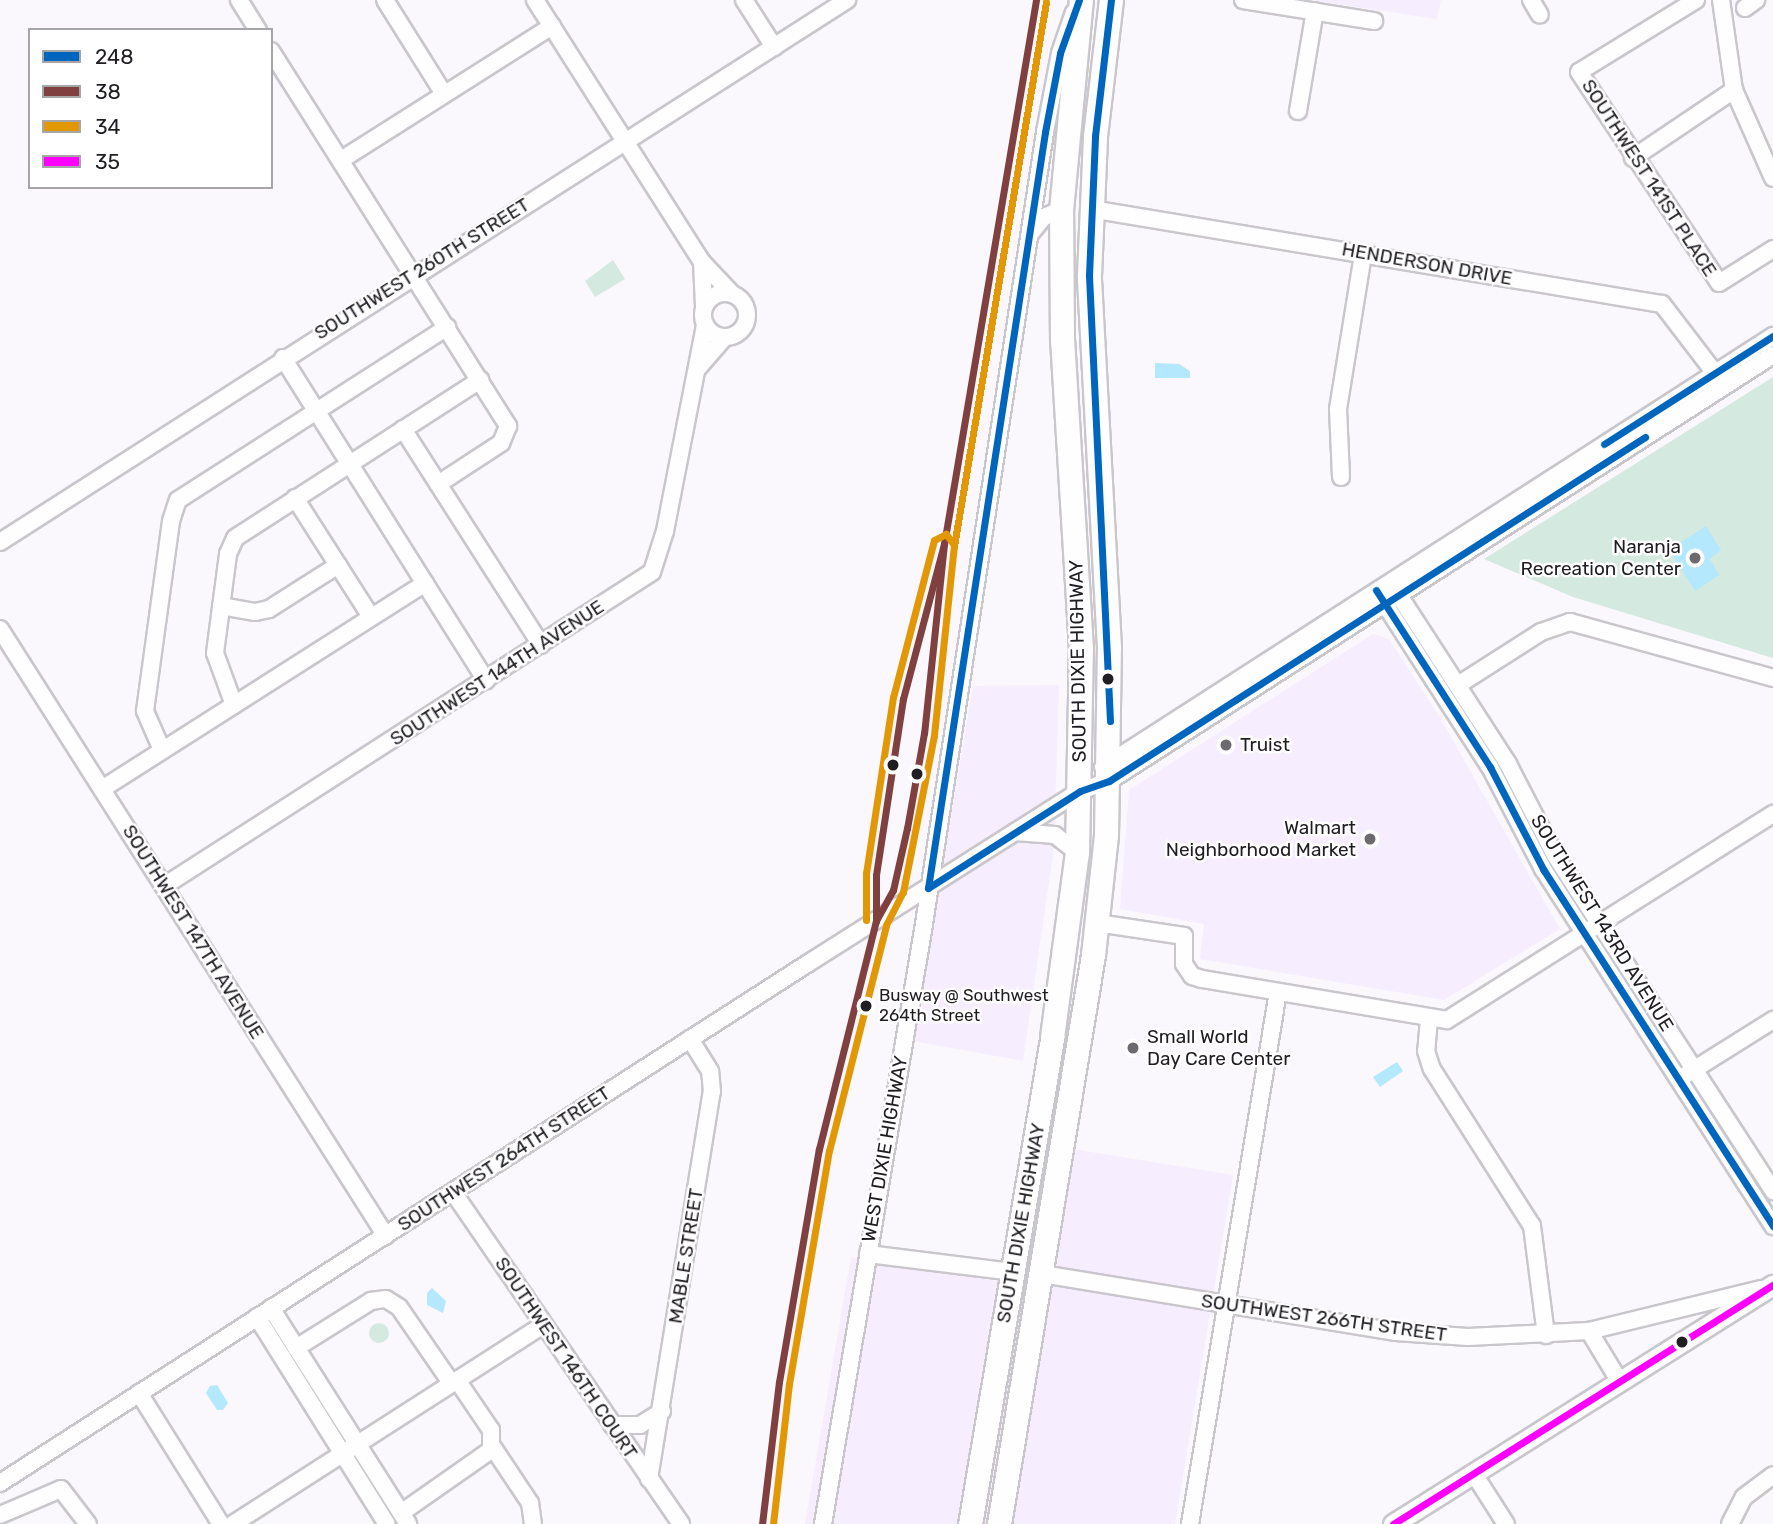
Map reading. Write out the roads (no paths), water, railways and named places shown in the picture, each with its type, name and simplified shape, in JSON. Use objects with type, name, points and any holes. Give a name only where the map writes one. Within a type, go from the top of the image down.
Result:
[{"type":"highway","name":"SOUTH DIXIE HIGHWAY","points":[[970,1524],[1041,1102],[1077,852],[1080,792],[1079,587],[1063,352],[1061,210],[1080,0]]},
{"type":"highway","name":"SOUTH DIXIE HIGHWAY","points":[[999,1524],[1042,1274],[1097,923],[1109,771],[1107,584],[1091,336],[1091,209],[1099,83],[1111,0]]},
{"type":"highway","points":[[1061,210],[1091,209]]},
{"type":"highway","points":[[1041,1102],[1047,1151],[1032,1242],[1042,1274]]},
{"type":"highway","points":[[1012,1272],[1021,1305],[1008,1386],[1015,1424]]},
{"type":"main road","points":[[1393,1524],[1772,1286]]},
{"type":"street","points":[[239,0],[257,28]]},
{"type":"street","points":[[384,0],[444,94]]},
{"type":"street","points":[[535,0],[702,262],[705,325],[724,338],[737,334],[747,320],[743,302],[732,294],[710,265],[702,262]]},
{"type":"street","points":[[744,0],[774,47]]},
{"type":"street","name":"SOUTHWEST 260TH STREET","points":[[0,542],[283,358],[847,0]]},
{"type":"street","name":"WEST DIXIE HIGHWAY","points":[[823,1524],[928,888],[1060,53],[1080,0]]},
{"type":"street","points":[[1243,0],[1374,21]]},
{"type":"street","points":[[1531,0],[1540,15]]},
{"type":"street","name":"SOUTHWEST 141ST PLACE","points":[[1696,0],[1580,72],[1633,159],[1719,283],[1773,249]]},
{"type":"street","points":[[1721,0],[1734,90],[1773,178]]},
{"type":"street","points":[[1298,111],[1315,11]]},
{"type":"street","points":[[341,160],[552,26]]},
{"type":"street","points":[[273,54],[506,420],[508,435],[438,484]]},
{"type":"street","points":[[1633,159],[1734,90]]},
{"type":"street","name":"HENDERSON DRIVE","points":[[1091,209],[1662,304],[1720,379]]},
{"type":"street","points":[[1030,234],[1044,217],[1061,210]]},
{"type":"street","points":[[1340,477],[1338,409],[1363,254]]},
{"type":"street","points":[[704,306],[713,296],[732,294]]},
{"type":"street","name":"SOUTHWEST 144TH AVENUE","points":[[164,886],[642,581],[656,566],[705,325]]},
{"type":"street","points":[[162,750],[145,711],[174,508],[185,494],[447,327]]},
{"type":"street","name":"SOUTHWEST 264TH STREET","points":[[0,1483],[1720,379],[1773,336]]},
{"type":"street","name":"SOUTHWEST 144TH AVENUE","points":[[698,368],[724,338]]},
{"type":"street","name":"SOUTHWEST 264TH STREET","points":[[1720,379],[1773,355]]},
{"type":"street","points":[[283,358],[486,680]]},
{"type":"street","points":[[234,705],[215,661],[221,606],[235,538],[480,380]]},
{"type":"street","points":[[403,429],[541,645]]},
{"type":"street","points":[[295,498],[371,617]]},
{"type":"street","points":[[221,606],[255,612],[269,609],[338,565]]},
{"type":"street","points":[[102,789],[425,583]]},
{"type":"street","name":"SOUTHWEST 143RD AVENUE","points":[[1388,592],[1458,685],[1508,764],[1555,855],[1773,1191]]},
{"type":"street","name":"SOUTHWEST 143RD AVENUE","points":[[1388,592],[1490,767],[1539,861],[1773,1226]]},
{"type":"street","points":[[1458,685],[1541,632],[1570,622],[1773,678]]},
{"type":"street","name":"SOUTHWEST 147TH AVENUE","points":[[0,629],[386,1236]]},
{"type":"street","points":[[1097,923],[1184,936],[1184,964],[1192,976],[1447,1020],[1465,1012],[1773,814]]},
{"type":"street","points":[[1015,832],[1055,835],[1077,852]]},
{"type":"street","points":[[1190,1524],[1278,992]]},
{"type":"street","points":[[1429,1019],[1426,1051],[1432,1069],[1532,1226],[1546,1335]]},
{"type":"street","points":[[1679,1079],[1773,1020]]},
{"type":"street","name":"MABLE STREET","points":[[649,1479],[712,1092],[710,1071],[690,1039]]},
{"type":"street","name":"SOUTHWEST 146TH COURT","points":[[453,1192],[681,1524]]},
{"type":"street","points":[[868,1254],[1012,1272]]},
{"type":"street","name":"SOUTHWEST 266TH STREET","points":[[1042,1274],[1427,1335],[1546,1335],[1589,1331],[1772,1286]]},
{"type":"street","points":[[296,1348],[370,1300],[386,1299],[399,1307],[489,1427],[492,1446],[530,1503],[533,1524]]},
{"type":"street","points":[[264,1313],[296,1348],[405,1518],[481,1461],[492,1446]]},
{"type":"street","points":[[264,1313],[343,1454],[387,1524]]},
{"type":"street","points":[[233,1524],[544,1325]]},
{"type":"street","points":[[1589,1331],[1620,1382]]},
{"type":"street","points":[[139,1393],[221,1524]]},
{"type":"street","points":[[612,1425],[640,1425],[662,1411]]},
{"type":"street","points":[[1474,1474],[1506,1524]]},
{"type":"street","points":[[1730,1524],[1744,1497],[1773,1475]]},
{"type":"street","points":[[0,1515],[61,1489],[88,1524]]},
{"type":"water","points":[[1155,363],[1179,364],[1190,371],[1190,378],[1155,378]]},
{"type":"water","points":[[1706,526],[1721,550],[1710,559],[1719,575],[1695,591],[1669,550]]},
{"type":"water","points":[[1397,1062],[1403,1071],[1380,1087],[1373,1077]]},
{"type":"water","points":[[432,1288],[446,1301],[443,1313],[427,1305],[427,1293]]},
{"type":"water","points":[[217,1385],[228,1403],[223,1410],[217,1410],[206,1393],[210,1386]]},
{"type":"place","name":"Naranja Recreation Center","points":[[1695,558]]},
{"type":"place","name":"Truist","points":[[1226,745]]},
{"type":"place","name":"Walmart Neighborhood Market","points":[[1370,839]]},
{"type":"place","name":"Busway @ Southwest 264th Street","points":[[866,1006]]},
{"type":"place","name":"Small World Day Care Center","points":[[1133,1048]]}]
